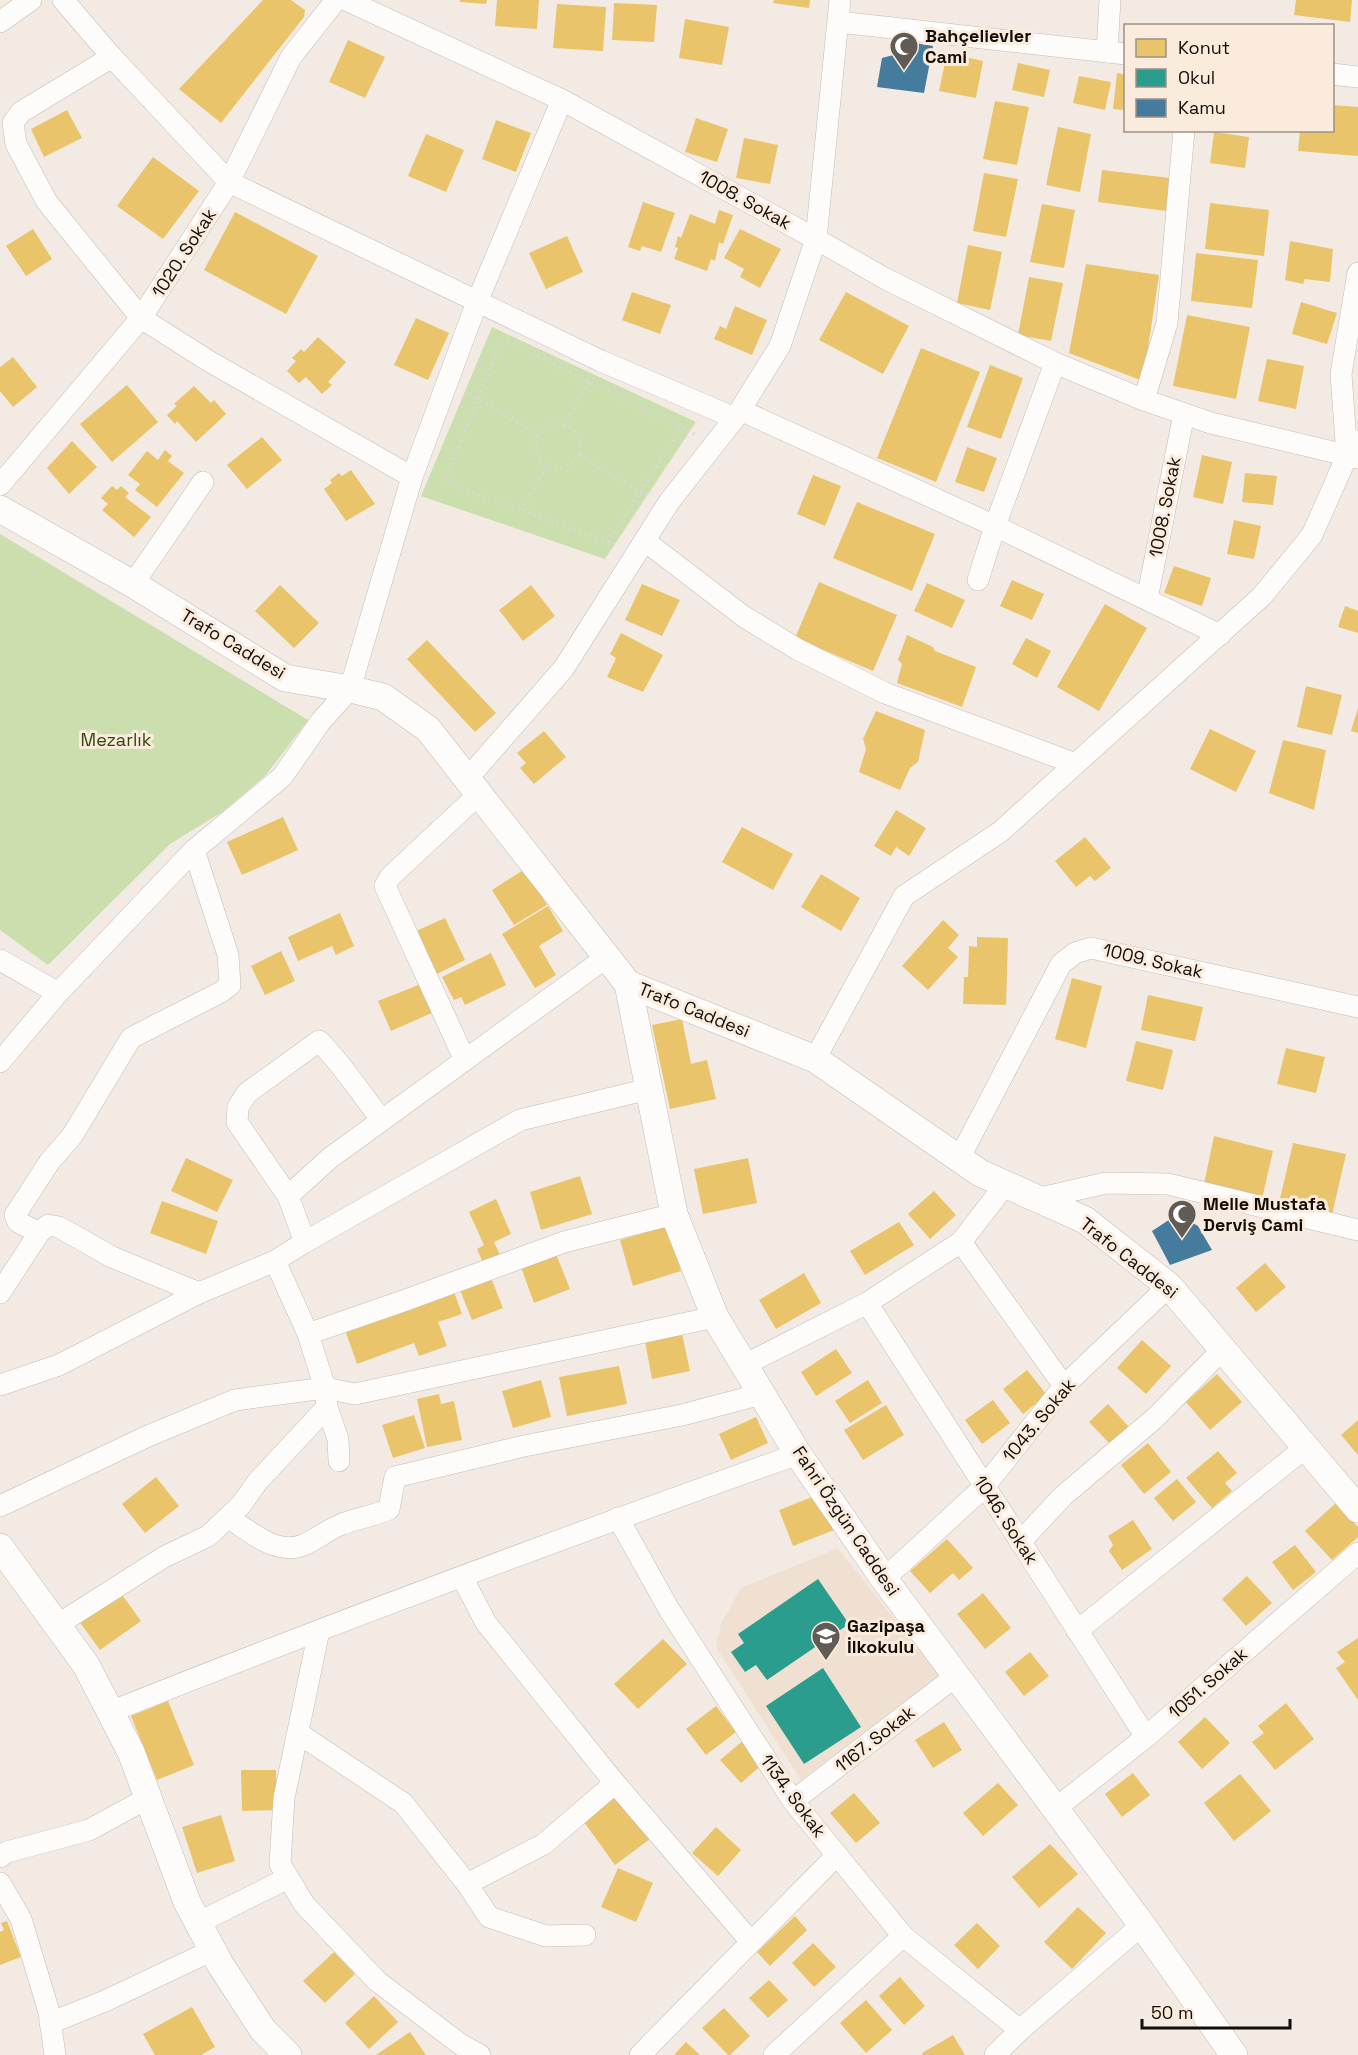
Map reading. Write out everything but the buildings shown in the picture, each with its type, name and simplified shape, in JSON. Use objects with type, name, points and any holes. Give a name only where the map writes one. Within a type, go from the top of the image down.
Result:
[{"type":"street","points":[[0,22],[32,0]]},
{"type":"street","points":[[63,0],[112,57],[229,182],[601,361],[738,414],[995,526],[1220,635]]},
{"type":"street","name":"1020. Sokak","points":[[0,484],[141,318],[229,182],[291,57],[336,0]]},
{"type":"street","name":"1008. Sokak","points":[[346,0],[562,100],[884,278],[1055,363],[1144,400],[1211,423],[1354,452]]},
{"type":"street","points":[[464,1058],[386,886],[390,876],[473,786],[564,668],[669,501],[738,414],[780,346],[816,239],[840,0]]},
{"type":"street","points":[[838,22],[1116,53],[1110,0]]},
{"type":"street","points":[[112,57],[21,112],[13,123],[16,144],[47,202],[141,318],[207,360],[411,477]]},
{"type":"street","points":[[1334,74],[1358,77]]},
{"type":"street","points":[[0,1062],[58,993],[194,850],[282,777],[321,721],[350,689],[411,477],[477,302],[562,100]]},
{"type":"street","points":[[1144,400],[1167,323],[1184,132]]},
{"type":"street","points":[[815,1059],[904,896],[1000,832],[1262,596],[1312,535],[1354,452],[1341,374],[1358,273]]},
{"type":"street","points":[[978,580],[995,526],[1055,363]]},
{"type":"street","name":"1008. Sokak","points":[[1147,599],[1184,414]]},
{"type":"street","points":[[133,584],[203,482]]},
{"type":"street","name":"Trafo Caddesi","points":[[0,509],[133,584],[285,678],[383,697],[428,729],[628,984],[815,1059],[980,1173],[1085,1220],[1169,1286],[1358,1509]]},
{"type":"street","points":[[641,547],[797,648],[885,693],[1076,764]]},
{"type":"street","points":[[39,1233],[18,1222],[15,1215],[50,1161],[72,1136],[131,1038],[221,992],[230,985],[228,955],[194,850]]},
{"type":"street","name":"1009. Sokak","points":[[959,1159],[1061,964],[1075,953],[1091,948],[1358,1007]]},
{"type":"street","points":[[288,1196],[330,1158],[464,1058],[607,957]]},
{"type":"street","points":[[0,960],[58,993]]},
{"type":"street","name":"Fahri Özgün Caddesi","points":[[628,984],[674,1214],[715,1317],[798,1454],[884,1579],[1142,1924],[1234,2055]]},
{"type":"street","points":[[304,1242],[288,1196],[237,1122],[238,1107],[247,1093],[319,1041],[331,1053],[382,1120]]},
{"type":"street","points":[[0,1385],[59,1365],[199,1293],[274,1261],[520,1120],[649,1089]]},
{"type":"street","points":[[1036,1198],[1106,1183],[1168,1185],[1358,1230]]},
{"type":"street","points":[[744,1365],[867,1303],[961,1242],[1005,1185]]},
{"type":"street","points":[[308,1334],[564,1242],[674,1214]]},
{"type":"street","points":[[0,1293],[39,1233],[48,1226],[60,1227],[112,1257],[199,1293]]},
{"type":"street","points":[[961,1242],[1064,1386]]},
{"type":"street","points":[[274,1261],[308,1334],[338,1439],[339,1461]]},
{"type":"street","name":"1043. Sokak","points":[[884,1579],[984,1486],[1064,1386],[1169,1286]]},
{"type":"street","name":"1046. Sokak","points":[[867,1303],[1146,1737]]},
{"type":"street","points":[[0,1506],[148,1436],[235,1400],[355,1394],[715,1317]]},
{"type":"street","points":[[1020,1542],[1063,1496],[1155,1418],[1223,1349]]},
{"type":"street","points":[[228,1517],[265,1541],[283,1547],[302,1546],[340,1524],[378,1515],[388,1509],[395,1477],[524,1446],[682,1415],[762,1394]]},
{"type":"street","points":[[57,1625],[164,1557],[208,1536],[241,1505],[258,1480],[326,1397]]},
{"type":"street","points":[[1077,1631],[1306,1447]]},
{"type":"street","points":[[110,1712],[618,1518],[798,1454]]},
{"type":"street","name":"1134. Sokak","points":[[618,1518],[670,1611],[794,1801],[903,1936],[1020,2030]]},
{"type":"street","points":[[0,1547],[87,1665],[131,1752],[187,1902],[213,1950],[263,2030],[288,2055]]},
{"type":"street","name":"1051. Sokak","points":[[1055,1809],[1146,1737],[1358,1553]]},
{"type":"street","points":[[462,1577],[486,1623],[615,1783],[751,1942]]},
{"type":"street","points":[[319,1631],[284,1809],[280,1864],[304,1904],[377,1981],[460,2044],[480,2055]]},
{"type":"street","name":"1167. Sokak","points":[[794,1801],[956,1676]]},
{"type":"street","points":[[298,1733],[403,1803],[467,1884],[489,1917],[546,1936],[585,1935]]},
{"type":"street","points":[[467,1884],[544,1844],[615,1783]]},
{"type":"street","points":[[0,1857],[7,1852],[89,1830],[148,1798]]},
{"type":"street","points":[[640,2055],[837,1855]]},
{"type":"street","points":[[198,1923],[288,1878]]},
{"type":"street","points":[[0,1883],[21,1918],[50,2023],[55,2055]]},
{"type":"street","points":[[995,2055],[1020,2030],[1142,1924]]},
{"type":"street","points":[[774,2055],[903,1936]]},
{"type":"street","points":[[50,2023],[105,2001],[213,1950]]},
{"type":"path","points":[[641,547],[608,542],[447,483],[447,475],[500,344],[511,342],[714,445]]},
{"type":"path","points":[[564,425],[601,361]]},
{"type":"path","points":[[447,381],[539,435]]},
{"type":"path","points":[[564,425],[576,433],[579,440],[579,454],[569,465],[555,468],[548,465],[538,455],[536,449],[539,435],[550,426],[564,425]]},
{"type":"path","points":[[608,542],[682,427]]},
{"type":"path","points":[[579,454],[640,492],[669,501]]},
{"type":"path","points":[[521,510],[548,465]]},
{"type":"shaded area","name":"Gazipaşa İlkokulu","points":[[838,1548],[939,1675],[801,1780],[716,1647],[721,1624],[741,1588]]},
{"type":"green space","points":[[492,327],[696,422],[605,559],[421,496]]},
{"type":"green space","name":"Mezarlık","points":[[0,534],[308,720],[266,775],[222,812],[170,844],[48,965],[0,930]]},
{"type":"place","name":"Bahçelievler Cami","points":[[904,72]]},
{"type":"place","name":"Melle Mustafa Derviş Cami","points":[[1182,1240]]},
{"type":"place","name":"Gazipaşa İlkokulu","points":[[826,1662]]}]
